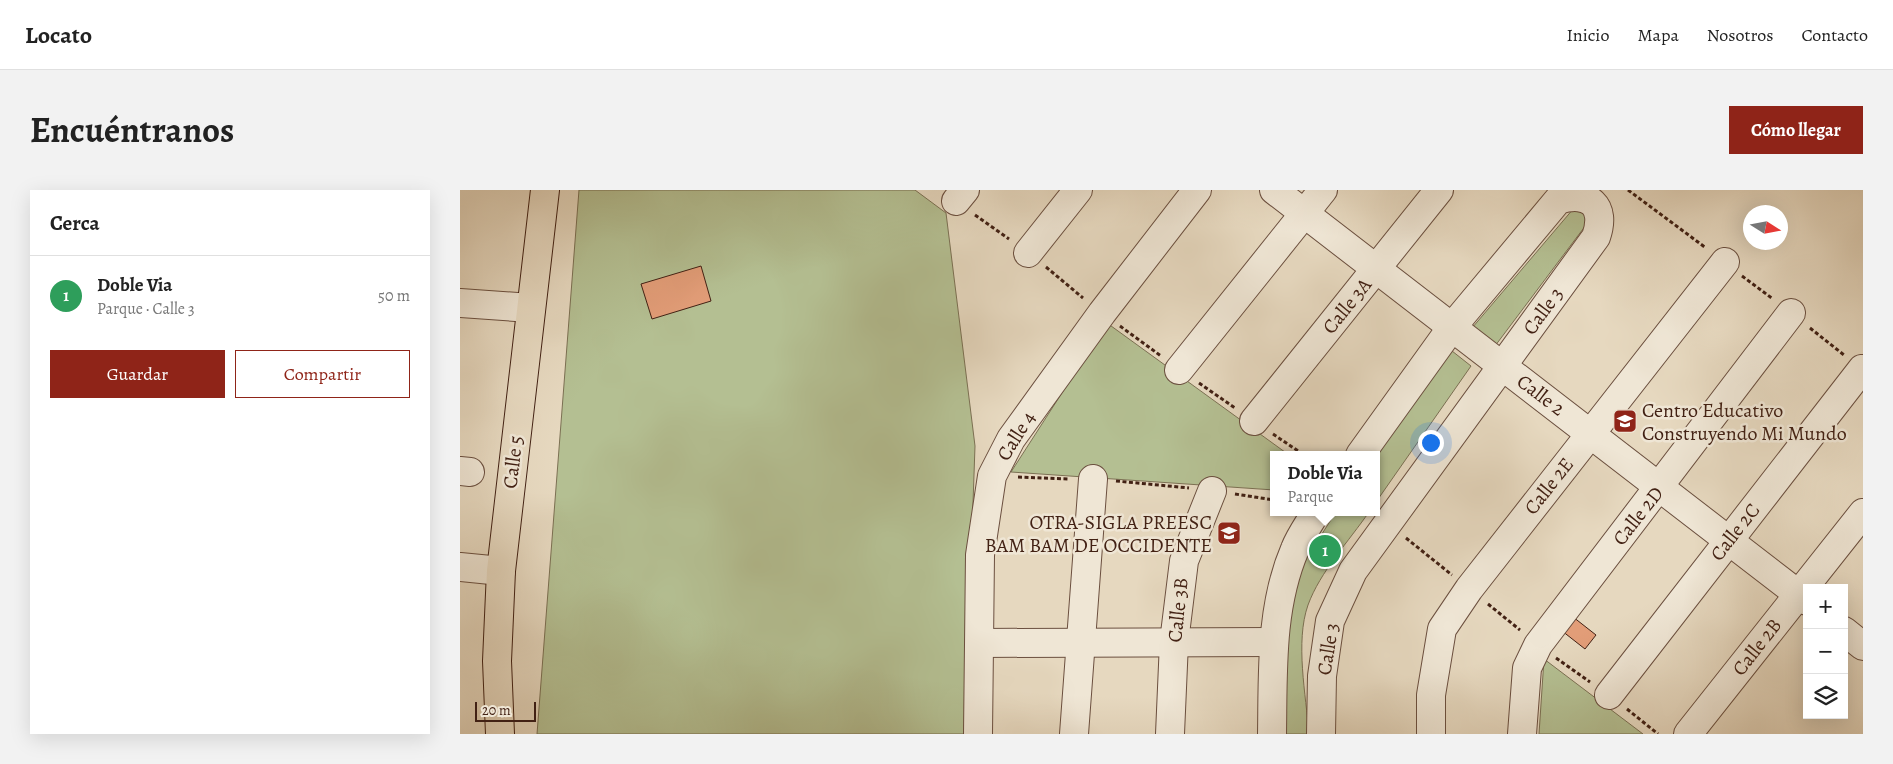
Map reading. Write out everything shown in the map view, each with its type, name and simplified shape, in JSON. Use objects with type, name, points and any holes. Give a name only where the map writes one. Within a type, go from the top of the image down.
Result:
[{"type":"main road","name":"Calle 5","points":[[500,734],[497,661],[501,572],[545,190]]},
{"type":"street","points":[[1028,253],[1078,190]]},
{"type":"street","name":"Calle 4","points":[[978,734],[980,555],[992,476],[1011,438],[1102,313],[1197,190]]},
{"type":"street","name":"Calle 2","points":[[1274,190],[1378,268],[1728,542],[1803,598]]},
{"type":"street","points":[[1179,370],[1323,190]]},
{"type":"street","name":"Calle 3A","points":[[1254,421],[1439,190]]},
{"type":"street","name":"Calle 3","points":[[1321,734],[1322,676],[1330,621],[1354,571],[1596,238],[1600,226],[1600,212],[1593,200],[1584,195],[1570,194],[1558,200],[1452,327],[1363,451]]},
{"type":"street","name":"Calle 2E","points":[[1431,734],[1431,695],[1442,630],[1469,588],[1724,262]]},
{"type":"street","points":[[460,303],[531,308]]},
{"type":"street","name":"Calle 2D","points":[[1522,734],[1527,668],[1538,645],[1660,488],[1791,313]]},
{"type":"street","name":"Calle 2C","points":[[1609,695],[1862,369]]},
{"type":"street","points":[[1074,734],[1093,479]]},
{"type":"street","name":"Calle 3B","points":[[1170,734],[1174,642],[1184,561],[1212,491]]},
{"type":"street","name":"Calle 2B","points":[[1813,584],[1863,514]]},
{"type":"street","points":[[1272,734],[1273,642],[1282,586],[1295,547],[1314,516]]},
{"type":"street","points":[[460,568],[501,572]]},
{"type":"street","name":"Calle 2B","points":[[1688,734],[1803,598]]},
{"type":"street","points":[[1848,634],[1863,646]]},
{"type":"street","points":[[980,643],[1273,642]]},
{"type":"path","points":[[1628,190],[1862,369]]},
{"type":"path","points":[[992,476],[1093,479],[1212,491],[1270,499]]},
{"type":"green space","points":[[579,190],[915,190],[946,213],[975,446],[965,734],[537,734]]},
{"type":"green space","points":[[1580,206],[1589,221],[1495,346],[1472,328],[1574,208]]},
{"type":"green space","points":[[1107,323],[1283,451],[1270,451],[1270,490],[1011,472]]},
{"type":"green space","points":[[1447,347],[1471,366],[1380,496],[1379,451]]},
{"type":"green space","points":[[1333,516],[1366,516],[1327,569],[1313,593],[1304,620],[1302,652],[1309,734],[1280,734],[1280,645],[1302,565]]},
{"type":"green space","points":[[1544,659],[1643,734],[1539,734]]},
{"type":"building","points":[[701,266],[711,301],[652,319],[641,284]]},
{"type":"building","points":[[1568,613],[1596,635],[1585,649],[1557,627]]},
{"type":"place","name":"Centro Educativo Construyendo Mi Mundo","points":[[1625,421]]},
{"type":"place","name":"OTRA-SIGLA PREESC BAM BAM DE OCCIDENTE","points":[[1229,533]]},
{"type":"place","name":"Doble Via","points":[[1325,551]]}]
